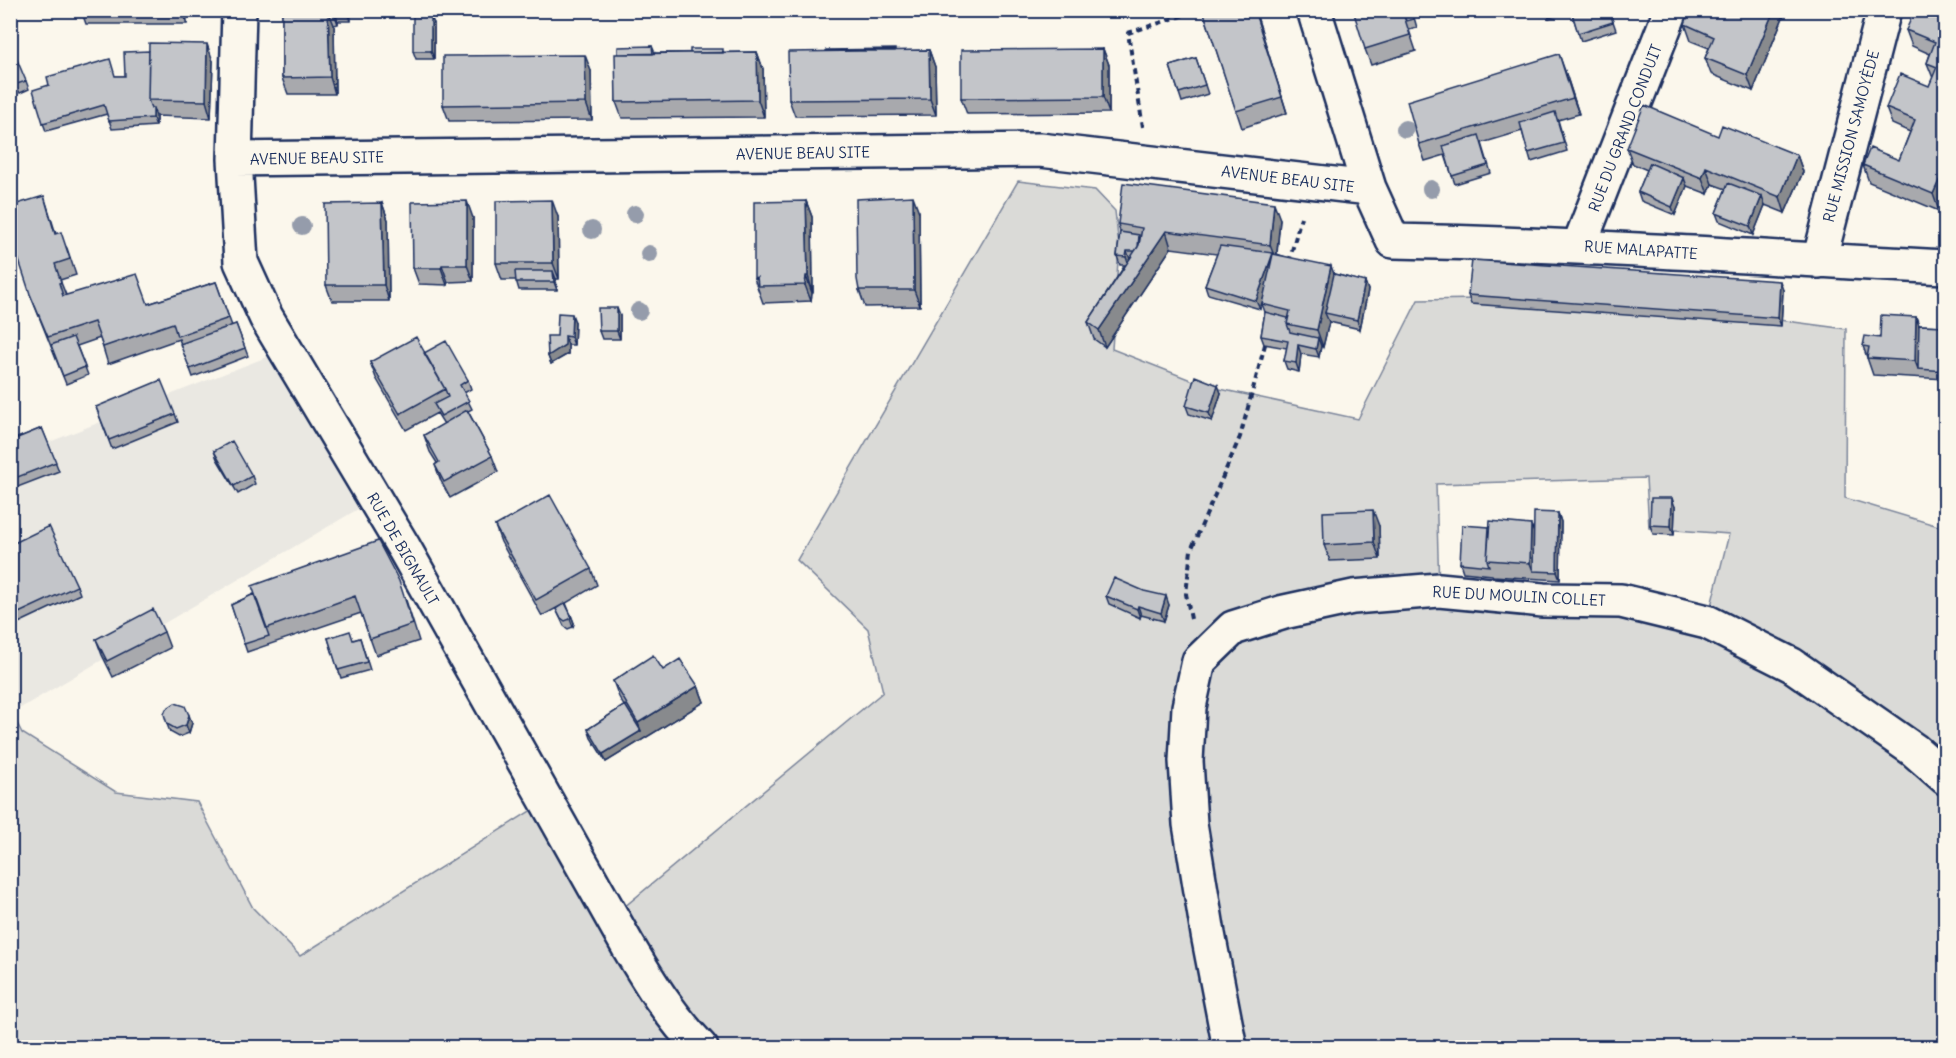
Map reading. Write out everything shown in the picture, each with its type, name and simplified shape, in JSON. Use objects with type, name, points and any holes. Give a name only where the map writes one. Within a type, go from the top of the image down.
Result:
[{"type":"street","name":"RUE DE BIGNAULT","points":[[239,10],[235,159],[241,262],[266,317],[404,548],[627,946],[662,1002],[701,1047]]},
{"type":"street","points":[[1314,10],[1369,188]]},
{"type":"street","name":"RUE DU GRAND CONDUIT","points":[[1579,246],[1671,10]]},
{"type":"street","name":"RUE MISSION SAMOYÈDE","points":[[1819,261],[1884,10]]},
{"type":"street","name":"AVENUE BEAU SITE","points":[[235,159],[1040,150],[1369,188]]},
{"type":"street","name":"RUE MALAPATTE","points":[[1369,188],[1393,241],[1579,246],[1946,267]]},
{"type":"street","name":"RUE DU MOULIN COLLET","points":[[1199,661],[1233,628],[1284,612],[1353,597],[1439,590],[1543,600],[1621,601],[1707,622],[1792,665],[1914,750],[1946,778]]},
{"type":"street","points":[[1199,661],[1189,707],[1186,761],[1190,824],[1230,1047]]},
{"type":"path","points":[[1148,163],[1128,33],[1200,10]]},
{"type":"path","points":[[1287,266],[1311,181]]},
{"type":"path","points":[[1199,661],[1186,594],[1191,550],[1240,437],[1267,340]]},
{"type":"shaded area","points":[[1018,181],[1095,190],[1115,211],[1119,246],[1112,349],[1206,386],[1358,419],[1418,300],[1480,299],[1764,318],[1846,329],[1845,498],[1945,528],[1945,1047],[11,1047],[10,709],[22,733],[116,792],[197,802],[253,908],[300,956],[546,801],[612,917],[883,692],[868,629],[797,560]],"holes":[[[1646,478],[1649,528],[1729,534],[1707,622],[1439,590],[1436,484]]]},
{"type":"shaded area","points":[[285,350],[375,499],[12,713],[11,457]]},
{"type":"building","points":[[282,10],[328,10],[330,77],[282,78]]},
{"type":"building","points":[[335,10],[347,10],[348,13],[335,12]]},
{"type":"building","points":[[1203,10],[1254,10],[1282,97],[1236,111]]},
{"type":"building","points":[[1353,10],[1402,10],[1410,35],[1365,49]]},
{"type":"building","points":[[1403,10],[1411,10],[1414,19],[1406,21]]},
{"type":"building","points":[[1571,10],[1609,10],[1613,22],[1578,33]]},
{"type":"building","points":[[1690,10],[1774,10],[1747,75],[1705,58],[1714,37],[1685,24]]},
{"type":"building","points":[[1915,10],[1946,10],[1946,165],[1933,194],[1863,165],[1870,148],[1899,160],[1915,120],[1886,108],[1900,74],[1929,86],[1937,67],[1927,63],[1935,42],[1906,30]]},
{"type":"building","points":[[413,16],[431,16],[431,51],[413,51]]},
{"type":"building","points":[[149,43],[207,44],[206,101],[148,100]]},
{"type":"building","points":[[652,46],[653,54],[618,54],[618,47]]},
{"type":"building","points":[[690,49],[723,49],[723,53],[690,53]]},
{"type":"building","points":[[895,49],[895,51],[826,51],[826,50]]},
{"type":"building","points":[[1103,49],[1103,97],[961,98],[961,50]]},
{"type":"building","points":[[929,50],[930,99],[789,100],[788,52]]},
{"type":"building","points":[[149,51],[148,100],[153,108],[153,118],[109,121],[104,105],[43,123],[33,90],[49,85],[47,77],[110,59],[115,76],[125,76],[124,52]]},
{"type":"building","points":[[757,52],[758,100],[616,102],[615,54]]},
{"type":"building","points":[[1559,54],[1573,98],[1419,144],[1407,101]]},
{"type":"building","points":[[15,55],[26,81],[17,84],[10,76],[10,58]]},
{"type":"building","points":[[585,55],[586,103],[443,105],[443,56]]},
{"type":"building","points":[[1196,58],[1205,85],[1179,93],[1170,66]]},
{"type":"building","points":[[1644,105],[1718,136],[1722,125],[1797,155],[1780,197],[1706,167],[1702,178],[1627,148]]},
{"type":"building","points":[[1555,112],[1564,143],[1528,153],[1520,123]]},
{"type":"building","points":[[1479,135],[1488,165],[1452,176],[1443,146]]},
{"type":"building","points":[[1650,163],[1684,178],[1672,207],[1638,192]]},
{"type":"building","points":[[1123,183],[1274,203],[1270,245],[1166,231],[1099,330],[1088,322],[1139,245],[1142,228],[1118,224]]},
{"type":"building","points":[[1728,183],[1762,196],[1750,226],[1716,213]]},
{"type":"building","points":[[44,196],[55,234],[61,232],[70,259],[55,264],[63,296],[137,274],[148,304],[216,282],[229,318],[177,336],[173,323],[103,347],[94,322],[48,337],[30,294],[10,233],[10,206]]},
{"type":"building","points":[[913,196],[914,290],[859,290],[856,199]]},
{"type":"building","points":[[552,200],[553,263],[496,263],[496,201]]},
{"type":"building","points":[[467,201],[467,265],[413,268],[412,202]]},
{"type":"building","points":[[806,201],[808,276],[806,276],[805,285],[758,286],[757,277],[754,278],[754,202]]},
{"type":"building","points":[[382,203],[384,285],[326,285],[325,204]]},
{"type":"building","points":[[1120,232],[1139,235],[1138,247],[1135,251],[1127,251],[1126,257],[1117,256]]},
{"type":"building","points":[[1220,246],[1273,253],[1256,301],[1205,285]]},
{"type":"building","points":[[1273,254],[1331,266],[1317,330],[1287,324],[1290,311],[1262,304]]},
{"type":"building","points":[[1472,260],[1780,281],[1778,318],[1468,295]]},
{"type":"building","points":[[515,271],[553,271],[554,282],[516,282]]},
{"type":"building","points":[[1334,274],[1365,282],[1357,320],[1325,313]]},
{"type":"building","points":[[598,308],[617,308],[617,331],[599,331]]},
{"type":"building","points":[[1265,312],[1288,318],[1287,324],[1290,332],[1318,338],[1316,349],[1298,345],[1296,363],[1284,361],[1288,341],[1261,336]]},
{"type":"building","points":[[558,313],[572,314],[571,337],[565,336],[565,345],[548,356],[547,336],[557,336]]},
{"type":"building","points":[[1881,315],[1916,317],[1915,361],[1867,358],[1869,347],[1863,346],[1865,336],[1880,338]]},
{"type":"building","points":[[1946,321],[1946,364],[1943,363]]},
{"type":"building","points":[[236,324],[245,348],[190,369],[180,344]]},
{"type":"building","points":[[1919,325],[1945,326],[1943,363],[1946,371],[1918,369]]},
{"type":"building","points":[[73,337],[85,367],[63,376],[51,345]]},
{"type":"building","points":[[416,337],[445,389],[400,414],[370,362]]},
{"type":"building","points":[[446,341],[468,380],[460,385],[469,401],[441,416],[434,404],[448,397],[424,353]]},
{"type":"building","points":[[1195,376],[1218,385],[1209,413],[1186,406]]},
{"type":"building","points":[[161,380],[175,414],[109,440],[96,407]]},
{"type":"building","points":[[467,410],[492,456],[444,482],[435,465],[439,462],[424,435]]},
{"type":"building","points":[[42,428],[56,462],[10,480],[10,441]]},
{"type":"building","points":[[232,441],[252,476],[234,486],[214,451]]},
{"type":"building","points":[[550,495],[591,569],[536,600],[495,526]]},
{"type":"building","points":[[1651,498],[1672,498],[1671,526],[1650,525]]},
{"type":"building","points":[[1373,510],[1374,542],[1324,545],[1323,512]]},
{"type":"building","points":[[1534,512],[1558,513],[1557,572],[1533,571]]},
{"type":"building","points":[[1490,521],[1531,525],[1530,563],[1487,560]]},
{"type":"building","points":[[1462,525],[1489,527],[1487,560],[1489,566],[1460,563]]},
{"type":"building","points":[[49,526],[77,586],[10,617],[10,545]]},
{"type":"building","points":[[378,541],[399,581],[413,624],[370,639],[355,596],[267,628],[252,586]]},
{"type":"building","points":[[1114,578],[1144,591],[1166,596],[1161,613],[1138,606],[1137,609],[1106,596]]},
{"type":"building","points":[[254,594],[269,636],[244,644],[231,605]]},
{"type":"building","points":[[565,603],[571,615],[570,619],[565,621],[556,609]]},
{"type":"building","points":[[153,609],[164,632],[107,661],[96,639]]},
{"type":"building","points":[[350,631],[353,640],[360,638],[367,662],[338,670],[328,638]]},
{"type":"building","points":[[653,655],[663,670],[680,659],[698,686],[638,723],[613,681]]},
{"type":"building","points":[[175,703],[185,706],[189,715],[186,725],[176,729],[167,724],[164,714],[166,709]]},
{"type":"building","points":[[625,705],[641,731],[603,754],[588,729]]}]
